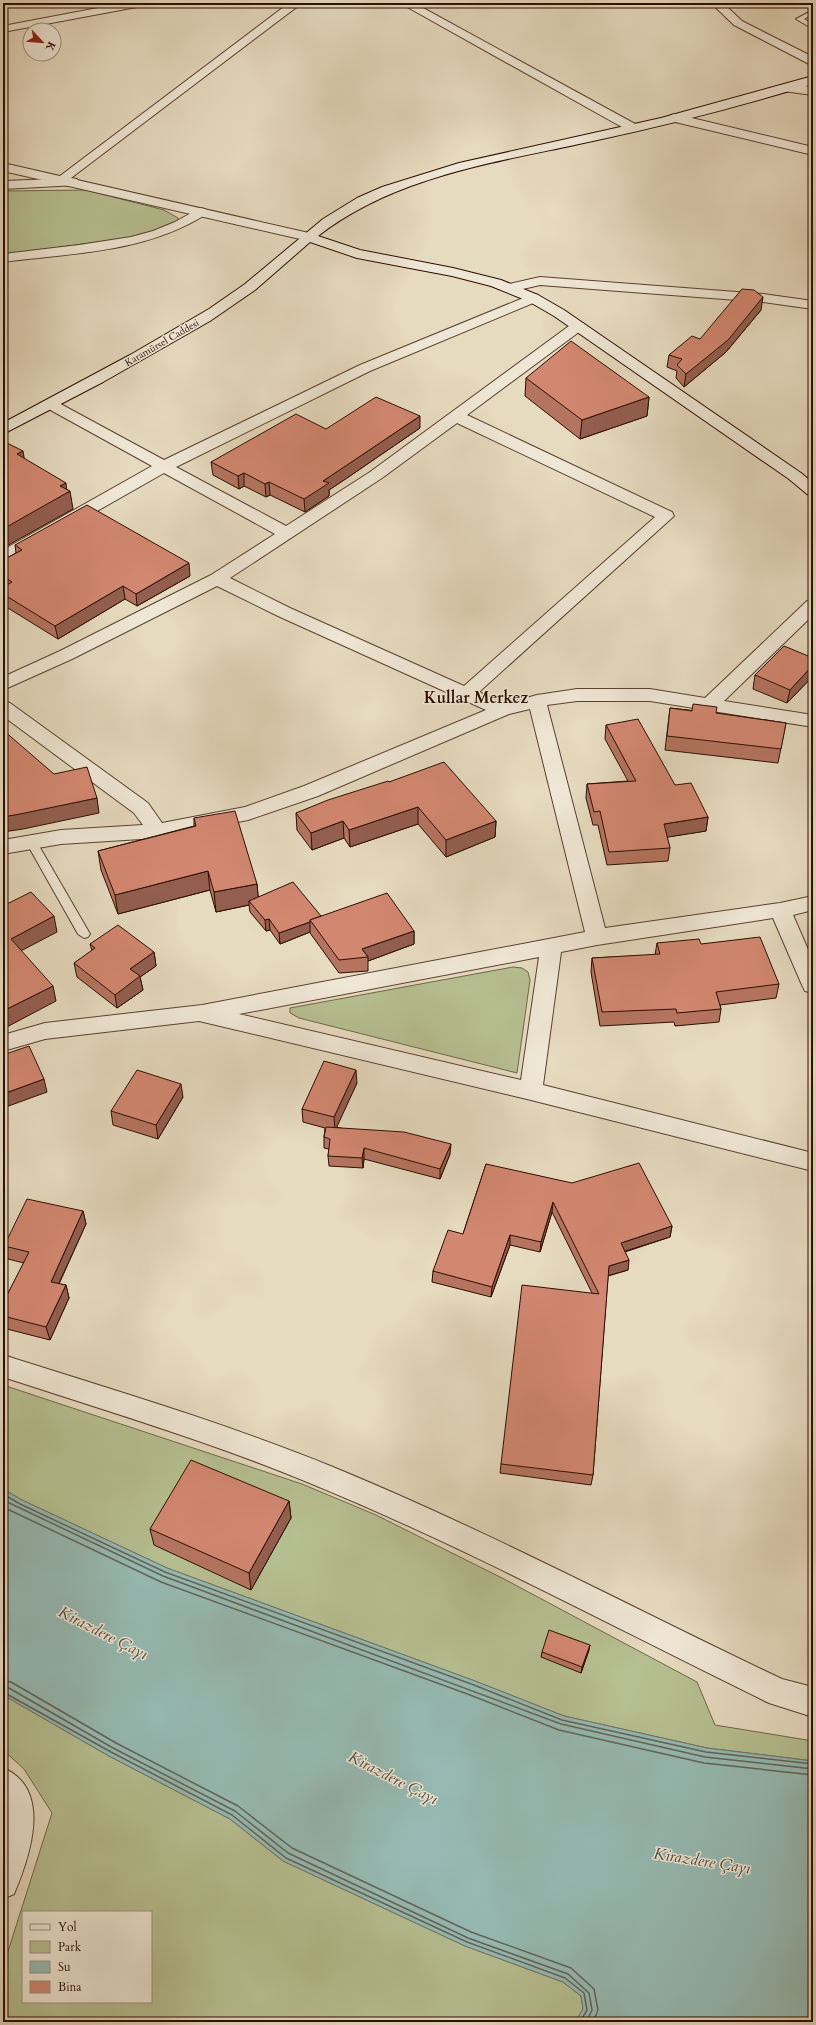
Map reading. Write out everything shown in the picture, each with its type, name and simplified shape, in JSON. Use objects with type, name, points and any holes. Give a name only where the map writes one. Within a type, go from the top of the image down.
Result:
[{"type":"street","points":[[3,29],[142,3]]},
{"type":"street","points":[[3,185],[67,181],[296,3]]},
{"type":"street","points":[[406,3],[633,128]]},
{"type":"street","points":[[717,3],[738,23],[813,62]]},
{"type":"street","name":"Karamürsel Caddesi","points":[[3,429],[197,323],[233,300],[269,272],[325,222],[361,201],[421,178],[481,162],[675,118],[813,80]]},
{"type":"street","points":[[787,88],[813,92]]},
{"type":"street","points":[[675,118],[813,151]]},
{"type":"street","points":[[3,167],[309,237],[357,254],[478,278],[510,288],[533,298],[578,326],[788,471],[813,491]]},
{"type":"street","points":[[3,258],[137,239],[178,227],[200,212]]},
{"type":"street","points":[[510,288],[540,281],[763,298],[813,305]]},
{"type":"street","points":[[3,557],[165,466],[366,368],[533,298]]},
{"type":"street","points":[[3,684],[80,648],[217,579],[376,475],[578,326]]},
{"type":"street","points":[[50,404],[286,533]]},
{"type":"street","points":[[456,416],[666,516],[467,693]]},
{"type":"street","points":[[217,579],[284,612],[502,710]]},
{"type":"street","points":[[710,704],[813,605]]},
{"type":"street","points":[[3,847],[61,837],[157,831],[248,813],[311,791],[411,750],[502,710],[537,701],[576,695],[628,694],[710,704],[813,722]]},
{"type":"street","points":[[537,701],[597,937]]},
{"type":"street","points":[[3,707],[142,808],[157,831]]},
{"type":"street","points":[[3,1043],[45,1031],[199,1013],[597,937],[780,910],[813,903]]},
{"type":"street","points":[[780,910],[813,985]]},
{"type":"street","points":[[531,1091],[551,947]]},
{"type":"street","points":[[199,1013],[531,1091],[813,1162]]},
{"type":"street","points":[[3,1366],[260,1450],[322,1475],[394,1506],[561,1585],[779,1694],[813,1702]]},
{"type":"street","points":[[3,1783],[16,1797],[19,1816],[14,1845],[3,1883]]},
{"type":"lane","points":[[813,12],[800,19],[813,27]]},
{"type":"lane","points":[[32,842],[84,934]]},
{"type":"green space","points":[[86,190],[164,210],[178,218],[178,224],[126,238],[3,255],[3,191]]},
{"type":"green space","points":[[513,967],[522,968],[528,972],[530,980],[517,1073],[299,1018],[290,1013],[290,1008]]},
{"type":"green space","points":[[3,1385],[302,1484],[376,1515],[504,1579],[697,1682],[715,1725],[813,1741],[813,1761],[707,1748],[564,1716],[475,1681],[167,1568],[22,1500],[3,1489]]},
{"type":"green space","points":[[3,1695],[109,1756],[230,1819],[283,1861],[465,1946],[563,1982],[581,1996],[583,2009],[575,2022],[3,2022],[3,1967],[52,1813],[24,1769],[3,1750]]},
{"type":"water","name":"Kirazdere Çayı","points":[[3,1489],[22,1500],[167,1568],[475,1681],[564,1716],[707,1748],[813,1761],[813,2022],[575,2022],[583,2009],[581,1996],[563,1982],[465,1946],[283,1861],[230,1819],[109,1756],[3,1695]]},
{"type":"building","points":[[742,289],[754,290],[763,297],[728,340],[686,374],[677,365],[682,359],[669,355],[692,336],[700,339]]},
{"type":"building","points":[[571,341],[649,397],[582,420],[526,378]]},
{"type":"building","points":[[376,397],[420,416],[323,481],[329,483],[304,499],[269,482],[265,484],[244,473],[238,476],[211,462],[296,414],[326,429]]},
{"type":"building","points":[[3,441],[23,451],[17,454],[66,483],[60,486],[70,491],[3,529]]},
{"type":"building","points":[[87,505],[189,563],[136,594],[123,586],[55,626],[3,594],[3,587],[12,582],[3,576],[3,560],[22,550],[15,545]]},
{"type":"building","points":[[784,646],[813,658],[813,665],[790,690],[755,675]]},
{"type":"building","points":[[693,704],[717,707],[716,713],[786,723],[781,749],[667,736],[670,708],[692,711]]},
{"type":"building","points":[[638,719],[675,785],[691,783],[708,817],[664,824],[670,848],[609,852],[600,811],[594,812],[587,784],[636,781],[606,725]]},
{"type":"building","points":[[3,730],[54,774],[87,767],[97,798],[3,817]]},
{"type":"building","points":[[444,762],[496,821],[446,840],[418,807],[349,830],[343,821],[311,833],[296,813],[328,800],[388,781],[389,782]]},
{"type":"building","points":[[235,811],[257,884],[214,892],[208,871],[115,895],[98,851],[196,826],[194,818]]},
{"type":"building","points":[[293,882],[321,916],[310,920],[310,922],[279,933],[269,919],[265,920],[249,901]]},
{"type":"building","points":[[31,892],[54,916],[11,939],[53,986],[3,1011],[3,906]]},
{"type":"building","points":[[387,893],[414,931],[362,949],[368,957],[339,960],[310,920]]},
{"type":"building","points":[[118,925],[154,952],[130,969],[140,976],[115,995],[74,963],[95,948],[90,944]]},
{"type":"building","points":[[760,937],[779,984],[716,992],[721,1009],[677,1013],[676,1009],[602,1012],[592,958],[660,954],[657,943],[699,939],[701,944]]},
{"type":"building","points":[[29,1046],[44,1079],[3,1094],[3,1055]]},
{"type":"building","points":[[324,1061],[356,1070],[334,1117],[302,1109]]},
{"type":"building","points":[[137,1070],[181,1084],[156,1125],[111,1111]]},
{"type":"building","points":[[326,1127],[404,1132],[451,1144],[440,1169],[364,1148],[362,1158],[328,1156],[330,1139],[324,1137]]},
{"type":"building","points":[[639,1163],[672,1226],[621,1243],[629,1260],[609,1266],[593,1475],[501,1464],[522,1285],[599,1294],[553,1202],[541,1242],[510,1235],[492,1287],[433,1271],[448,1230],[463,1234],[486,1164],[572,1183]]},
{"type":"building","points":[[27,1199],[83,1211],[51,1282],[66,1285],[46,1327],[3,1316],[3,1303],[29,1252],[4,1246]]},
{"type":"building","points":[[191,1460],[289,1501],[249,1573],[150,1529]]},
{"type":"building","points":[[549,1630],[590,1645],[582,1667],[542,1652]]},
{"type":"district","name":"Kullar Merkez","points":[[476,698]]}]
